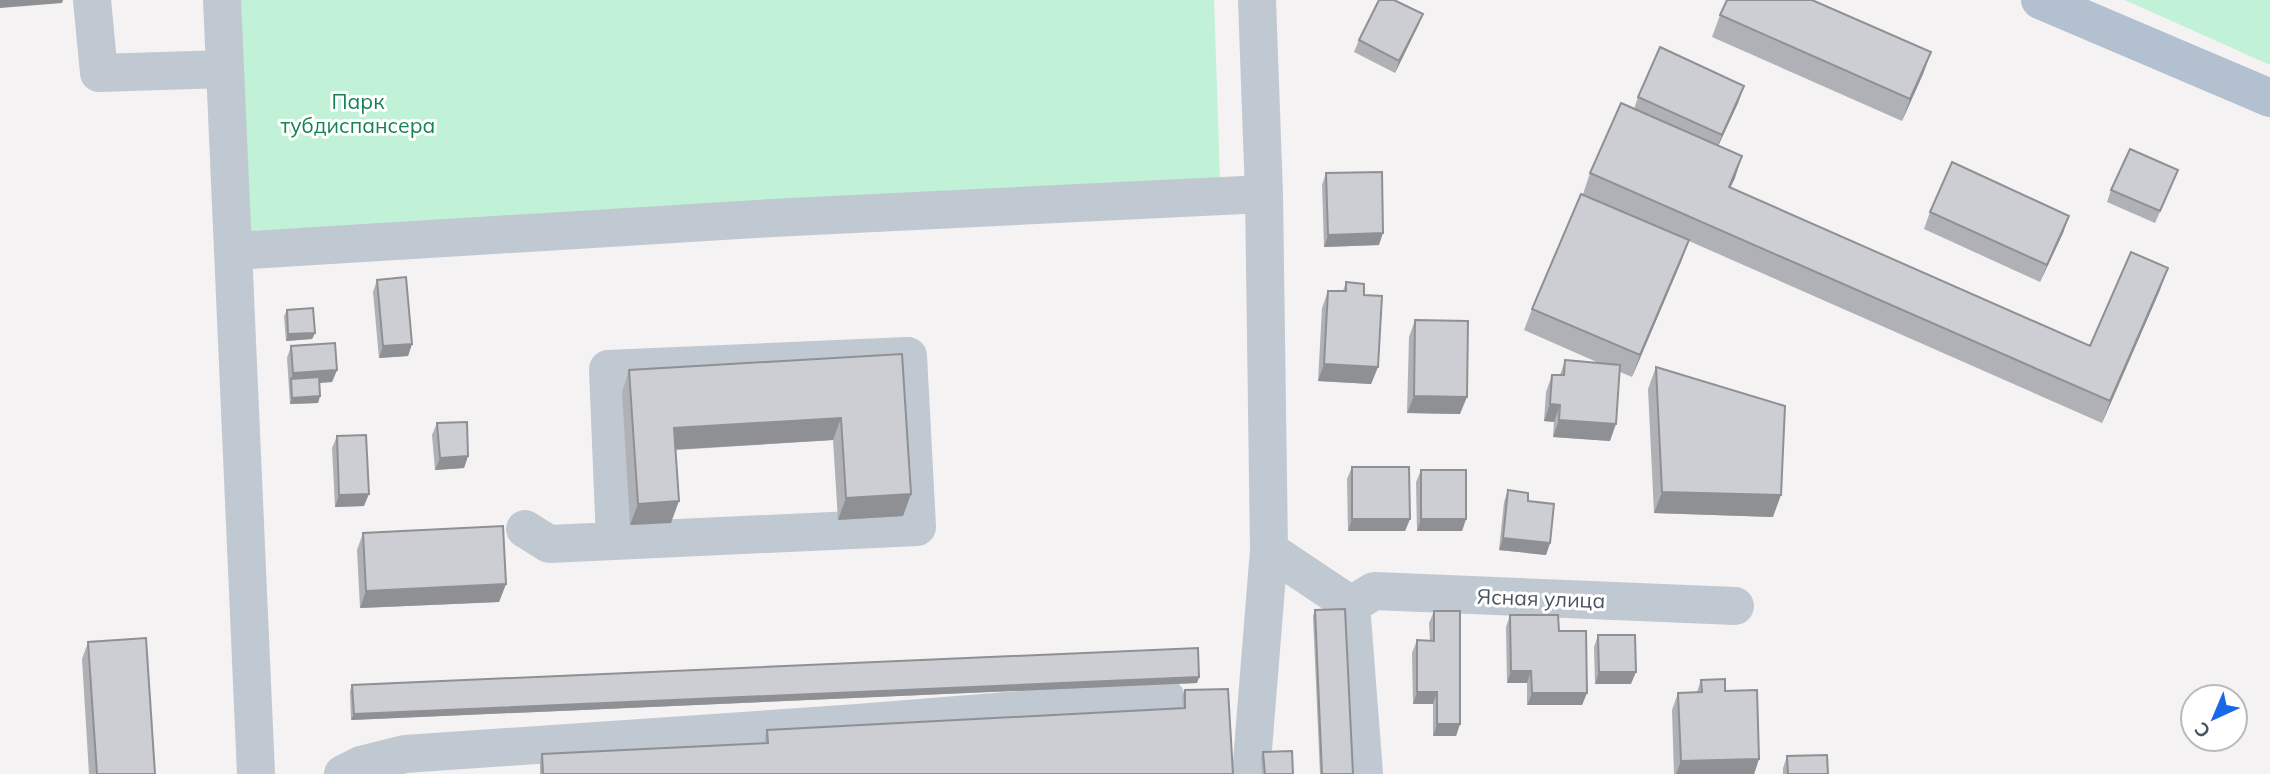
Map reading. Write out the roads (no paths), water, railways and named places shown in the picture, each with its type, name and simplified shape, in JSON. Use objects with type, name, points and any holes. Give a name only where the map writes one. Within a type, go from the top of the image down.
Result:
[{"type":"main road","points":[[2040,0],[2270,98]]},
{"type":"street","points":[[92,0],[99,73],[224,69]]},
{"type":"street","points":[[222,0],[256,774]]},
{"type":"street","points":[[1251,774],[1269,550],[1264,194],[1257,0]]},
{"type":"street","points":[[233,250],[772,218],[1264,194]]},
{"type":"street","points":[[525,528],[549,544],[615,541],[917,527],[908,356],[608,369],[615,541]]},
{"type":"street","points":[[1269,550],[1351,606],[1364,774]]},
{"type":"street","name":"Ясная улица","points":[[1351,606],[1374,591],[1735,606]]},
{"type":"street","points":[[343,774],[361,765],[405,754],[858,723],[1166,698]]},
{"type":"park label","name":"Парк тубдиспансера","points":[[358,113]]}]
